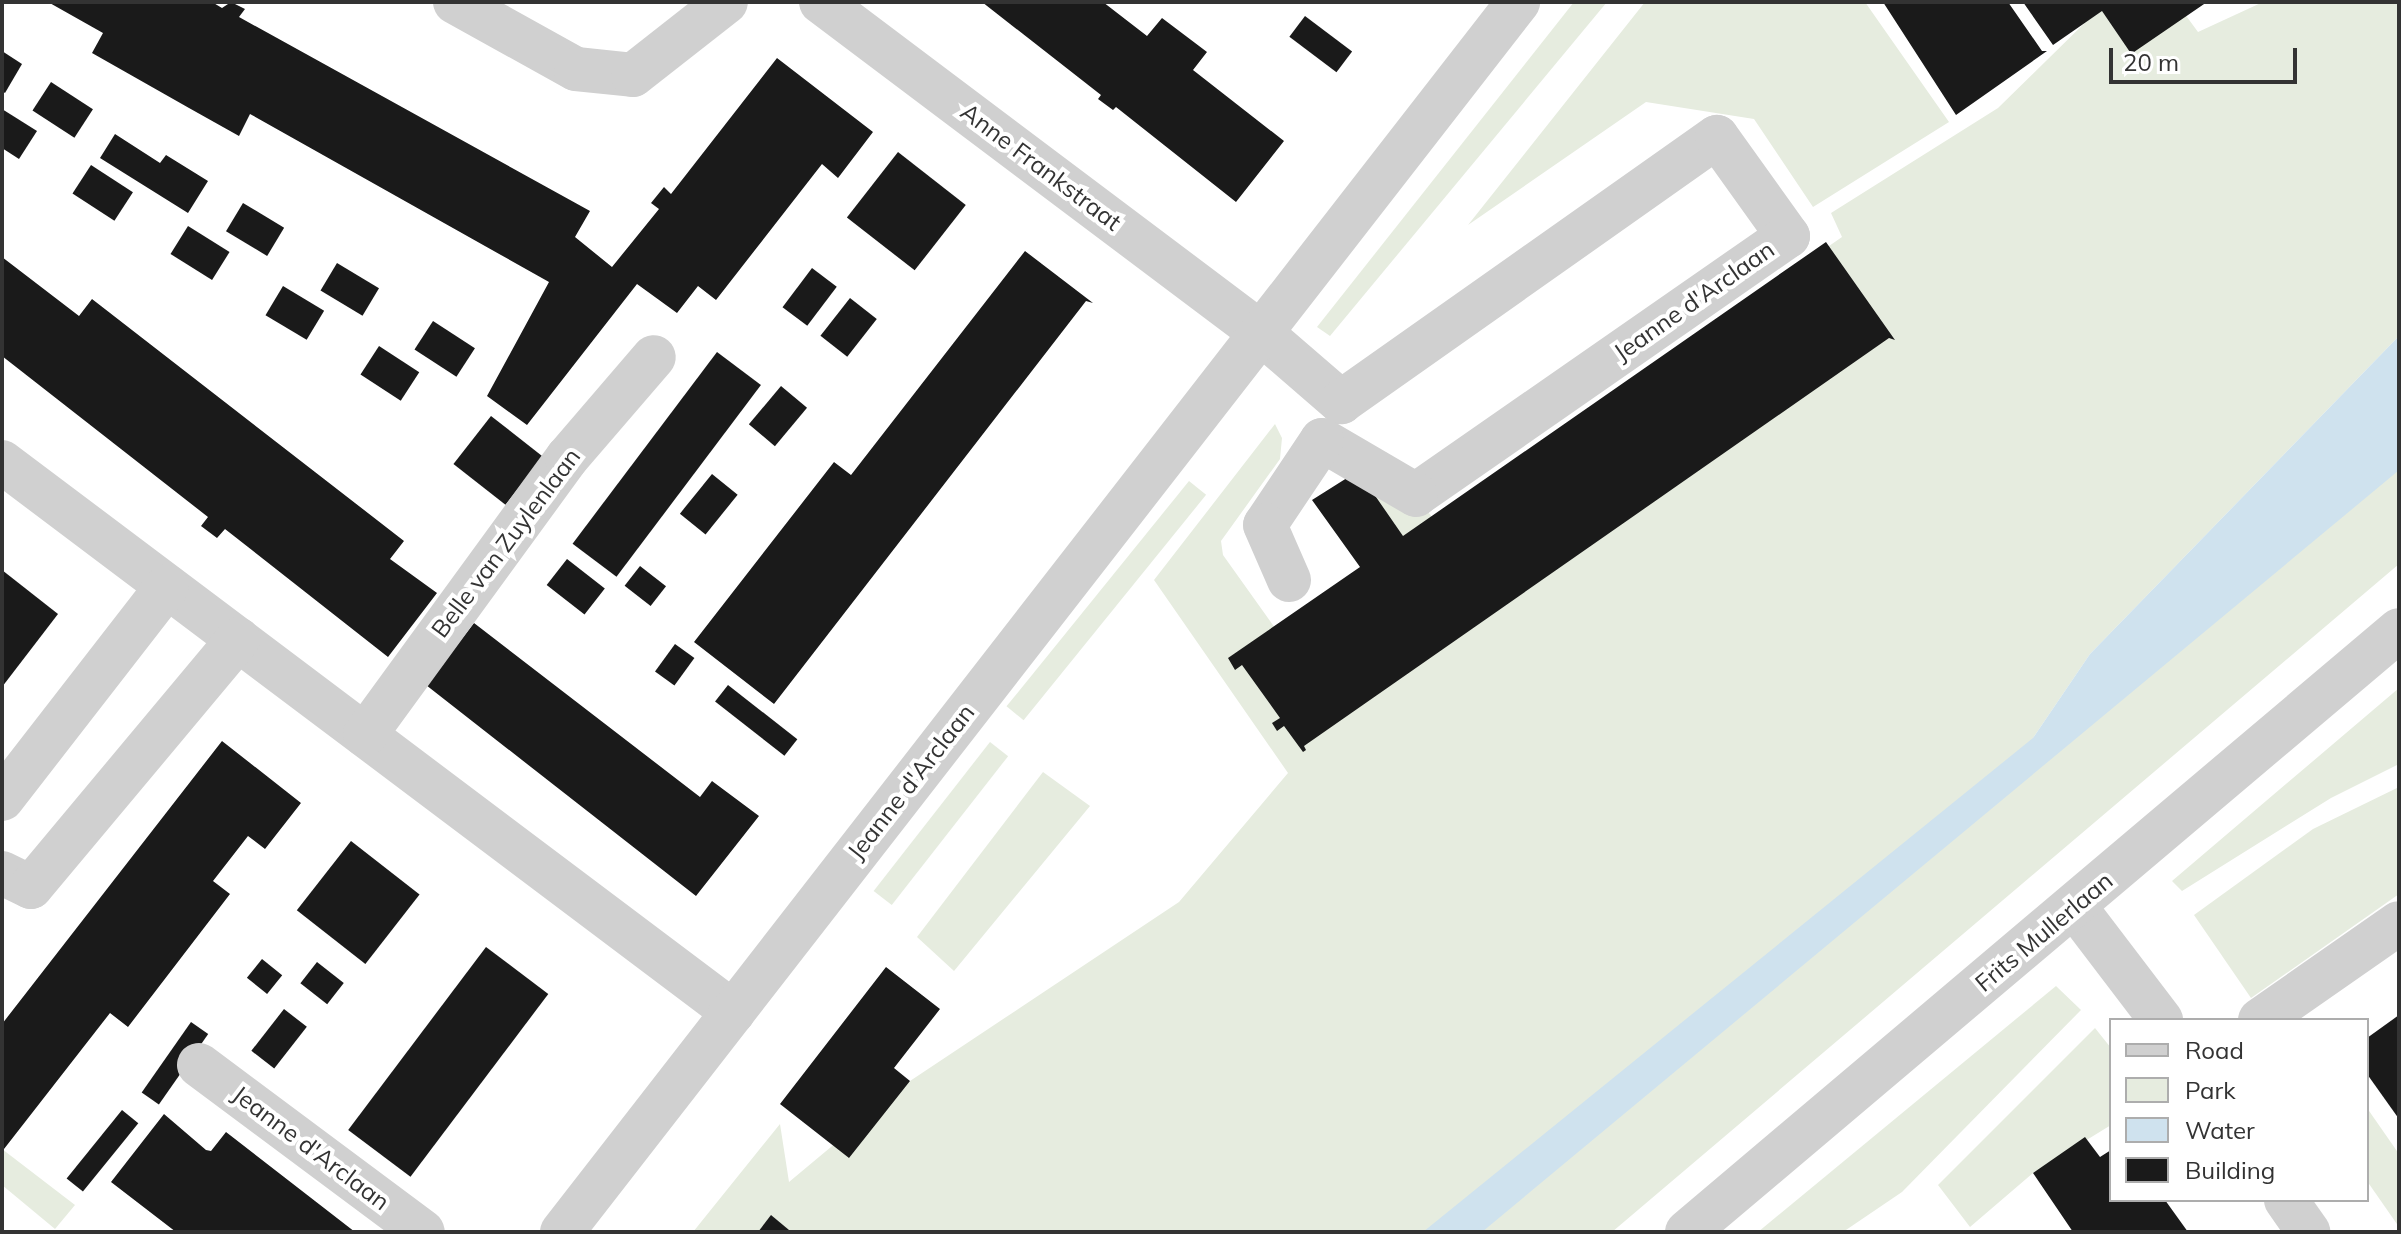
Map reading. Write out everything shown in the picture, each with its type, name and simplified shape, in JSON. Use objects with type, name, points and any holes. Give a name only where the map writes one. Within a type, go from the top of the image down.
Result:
[{"type":"street","points":[[455,2],[576,69],[633,75],[726,2]]},
{"type":"street","name":"Anne Frankstraat","points":[[821,2],[1261,333]]},
{"type":"street","name":"Jeanne d'Arclaan","points":[[562,1232],[1518,2]]},
{"type":"street","name":"Jeanne d'Arclaan","points":[[1261,333],[1331,421],[1416,495],[1788,236],[1717,137],[1331,421],[1265,525],[1289,580]]},
{"type":"street","name":"Belle van Zuylenlaan","points":[[365,735],[567,458],[654,357]]},
{"type":"street","points":[[2,462],[733,1012]]},
{"type":"street","points":[[2,799],[167,586]]},
{"type":"street","name":"Frits Mullerlaan","points":[[1687,1232],[2399,630]]},
{"type":"street","points":[[2,873],[31,887],[238,639]]},
{"type":"street","points":[[2075,907],[2159,1018]]},
{"type":"street","points":[[2263,1018],[2399,923]]},
{"type":"street","name":"Jeanne d'Arclaan","points":[[199,1065],[423,1232]]},
{"type":"street","points":[[2287,1202],[2308,1232]]},
{"type":"green space","points":[[1574,2],[1607,2],[1330,336],[1317,327]]},
{"type":"green space","points":[[1645,2],[1865,2],[1949,122],[1813,207],[1754,119],[1646,102],[1468,225]]},
{"type":"green space","points":[[2106,2],[2176,2],[2198,32],[2263,2],[2399,2],[2399,336],[2090,654],[2033,738],[2399,459],[2399,564],[1612,1232],[693,1232],[780,1124],[789,1182],[910,1081],[1179,902],[1288,773],[1154,580],[1275,424],[1282,438],[1280,459],[1221,541],[1223,555],[1275,628],[1382,554],[1338,489],[1387,454],[1434,520],[1842,237],[1831,213],[1998,108]]},
{"type":"green space","points":[[1189,481],[1206,495],[1024,720],[1006,706]]},
{"type":"green space","points":[[2399,688],[2399,764],[2331,798],[2182,891],[2172,881]]},
{"type":"green space","points":[[990,742],[1008,756],[892,905],[874,891]]},
{"type":"green space","points":[[1043,772],[1090,806],[954,971],[917,937]]},
{"type":"green space","points":[[2399,787],[2399,894],[2251,998],[2194,915],[2313,829]]},
{"type":"green space","points":[[2056,986],[2081,1010],[1902,1192],[1843,1232],[1758,1232]]},
{"type":"green space","points":[[2095,1028],[2109,1046],[2109,1126],[2033,1173],[1970,1227],[1938,1185]]},
{"type":"green space","points":[[2369,1111],[2399,1154],[2399,1227],[2369,1184]]},
{"type":"green space","points":[[2,1149],[75,1205],[55,1229],[2,1185]]},
{"type":"water","points":[[2399,336],[2399,470],[1482,1232],[1423,1232],[2033,738],[2090,654]]},
{"type":"building","points":[[48,2],[212,2],[222,8],[231,2],[245,9],[239,17],[590,211],[575,237],[612,267],[659,209],[651,203],[664,187],[671,194],[777,58],[873,132],[838,178],[822,164],[716,300],[698,286],[677,313],[637,284],[527,425],[487,396],[549,282],[250,114],[239,136],[92,53],[103,33]]},
{"type":"building","points":[[982,2],[1103,2],[1147,36],[1162,18],[1207,52],[1193,70],[1284,141],[1236,202],[1116,107],[1113,110],[1098,99],[1101,95]]},
{"type":"building","points":[[1883,2],[2008,2],[2042,51],[2047,51],[1956,115]]},
{"type":"building","points":[[2023,2],[2207,2],[2134,52],[2134,58],[2102,11],[2053,45]]},
{"type":"building","points":[[1305,16],[1352,52],[1336,72],[1289,37]]},
{"type":"building","points":[[2,51],[22,64],[5,93],[2,91]]},
{"type":"building","points":[[51,82],[93,109],[74,138],[32,111]]},
{"type":"building","points":[[2,109],[37,131],[19,159],[2,148]]},
{"type":"building","points":[[115,134],[160,163],[166,155],[208,181],[188,213],[100,158]]},
{"type":"building","points":[[898,152],[966,205],[915,270],[847,217]]},
{"type":"building","points":[[91,165],[133,192],[114,221],[72,194]]},
{"type":"building","points":[[243,203],[284,228],[267,256],[226,231]]},
{"type":"building","points":[[188,226],[230,252],[212,280],[171,254]]},
{"type":"building","points":[[1826,242],[1895,340],[1889,338],[1304,746],[1306,750],[1303,752],[1284,726],[1277,731],[1272,723],[1280,718],[1242,665],[1235,670],[1228,658],[1360,567],[1312,500],[1358,471],[1403,536]]},
{"type":"building","points":[[1025,251],[1093,303],[1086,301],[774,704],[694,642],[834,462],[851,475]]},
{"type":"building","points":[[2,257],[79,316],[92,299],[404,541],[390,559],[437,593],[388,657],[225,529],[217,538],[201,526],[208,517],[2,356]]},
{"type":"building","points":[[337,263],[379,288],[363,316],[321,290]]},
{"type":"building","points":[[812,268],[837,287],[807,326],[783,307]]},
{"type":"building","points":[[283,286],[324,311],[307,340],[265,315]]},
{"type":"building","points":[[850,298],[877,319],[847,357],[820,336]]},
{"type":"building","points":[[433,321],[475,348],[456,377],[414,350]]},
{"type":"building","points":[[379,346],[419,372],[401,401],[360,375]]},
{"type":"building","points":[[717,352],[761,385],[616,577],[573,544]]},
{"type":"building","points":[[781,386],[807,408],[775,446],[749,424]]},
{"type":"building","points":[[491,416],[543,457],[505,505],[453,464]]},
{"type":"building","points":[[712,474],[738,495],[706,534],[680,514]]},
{"type":"building","points":[[567,559],[605,589],[585,615],[547,585]]},
{"type":"building","points":[[640,566],[666,586],[651,606],[625,586]]},
{"type":"building","points":[[2,570],[58,614],[2,687]]},
{"type":"building","points":[[474,623],[700,797],[712,781],[759,816],[696,896],[426,685]]},
{"type":"building","points":[[675,644],[694,658],[674,686],[655,672]]},
{"type":"building","points":[[728,685],[797,739],[784,756],[715,702]]},
{"type":"building","points":[[222,741],[301,803],[265,849],[248,836],[213,881],[230,894],[128,1027],[110,1013],[4,1149],[2,1024]]},
{"type":"building","points":[[351,841],[420,895],[365,964],[297,910]]},
{"type":"building","points":[[486,947],[548,994],[410,1177],[348,1130]]},
{"type":"building","points":[[262,959],[282,975],[267,994],[247,978]]},
{"type":"building","points":[[317,962],[344,983],[327,1004],[300,983]]},
{"type":"building","points":[[886,967],[940,1009],[894,1068],[910,1081],[849,1158],[780,1104]]},
{"type":"building","points":[[284,1009],[307,1027],[274,1069],[251,1051]]},
{"type":"building","points":[[2399,1015],[2399,1119],[2369,1077],[2369,1037]]},
{"type":"building","points":[[191,1022],[208,1034],[159,1104],[142,1092]]},
{"type":"building","points":[[122,1110],[138,1123],[83,1192],[67,1178]]},
{"type":"building","points":[[164,1114],[206,1150],[211,1151],[226,1132],[355,1232],[176,1232],[111,1182]]},
{"type":"building","points":[[2085,1137],[2100,1157],[2109,1151],[2109,1202],[2166,1202],[2188,1232],[2073,1232],[2033,1173]]},
{"type":"building","points":[[771,1215],[789,1230],[788,1232],[758,1232]]}]
